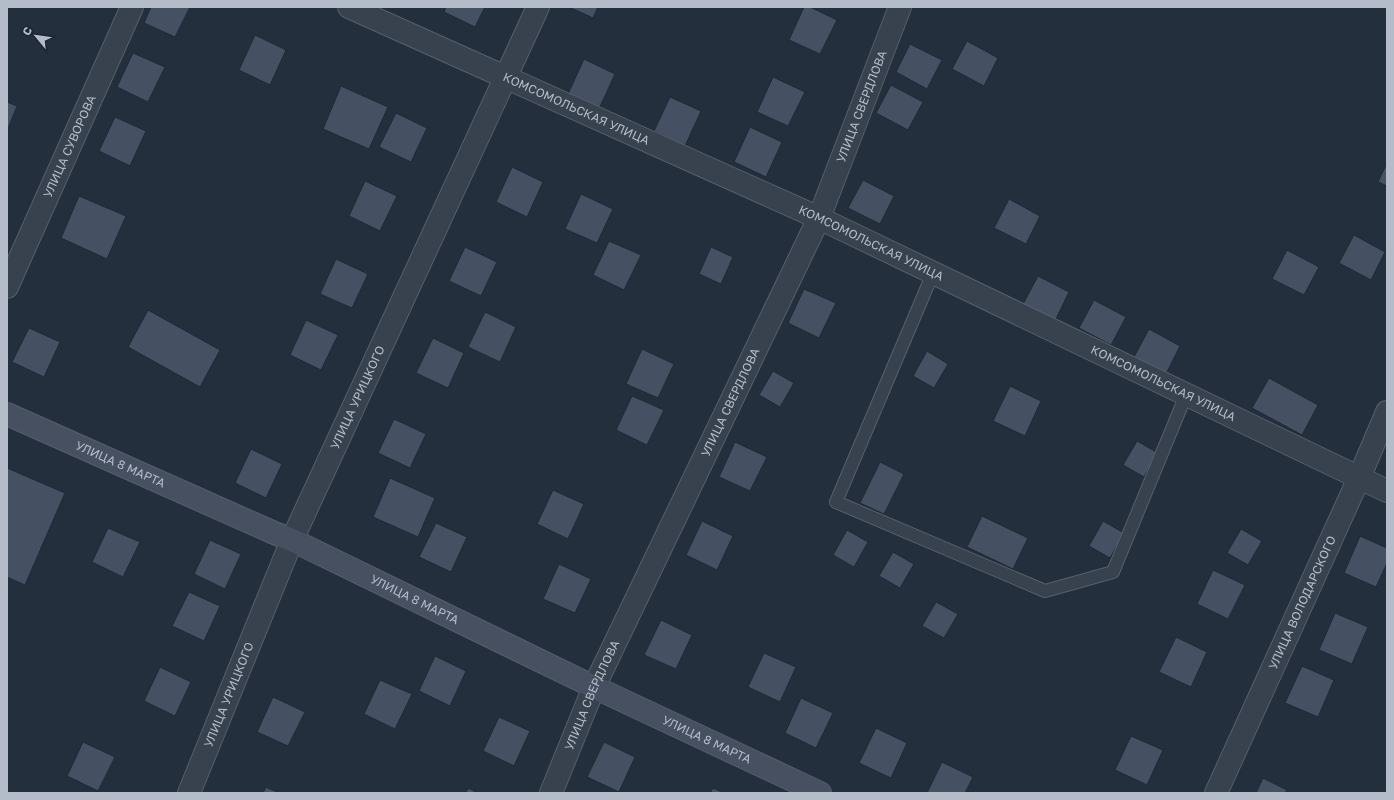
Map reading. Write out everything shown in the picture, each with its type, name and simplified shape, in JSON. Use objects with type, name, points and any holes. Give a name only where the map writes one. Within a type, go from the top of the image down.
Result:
[{"type":"main road","name":"УЛИЦА 8 МАРТА","points":[[7,414],[292,540],[594,687],[820,793]]},
{"type":"street","name":"УЛИЦА СУВОРОВА","points":[[7,287],[132,7]]},
{"type":"street","name":"КОМСОМОЛЬСКАЯ УЛИЦА","points":[[349,7],[819,218],[1387,491]]},
{"type":"street","name":"УЛИЦА УРИЦКОГО","points":[[189,793],[292,540],[538,7]]},
{"type":"street","name":"УЛИЦА СВЕРДЛОВА","points":[[551,793],[594,687],[819,218],[900,7]]},
{"type":"street","name":"УЛИЦА ВОЛОДАРСКОГО","points":[[1216,793],[1359,478],[1387,412]]},
{"type":"lane","points":[[933,273],[836,502],[1045,591],[1113,572],[1186,395]]},
{"type":"building","points":[[151,7],[190,7],[175,37],[144,23]]},
{"type":"building","points":[[446,7],[485,7],[475,27],[444,12]]},
{"type":"building","points":[[569,7],[598,7],[593,18]]},
{"type":"building","points":[[804,7],[810,7],[837,20],[820,54],[789,40]]},
{"type":"building","points":[[255,35],[286,50],[270,85],[239,70]]},
{"type":"building","points":[[967,41],[998,58],[984,86],[952,69]]},
{"type":"building","points":[[910,44],[942,60],[927,89],[896,72]]},
{"type":"building","points":[[133,53],[165,67],[148,102],[117,87]]},
{"type":"building","points":[[584,59],[615,74],[599,109],[568,94]]},
{"type":"building","points":[[773,77],[805,92],[788,126],[757,112]]},
{"type":"building","points":[[891,85],[923,102],[908,130],[876,113]]},
{"type":"building","points":[[341,86],[388,107],[369,149],[323,129]]},
{"type":"building","points":[[670,97],[701,111],[685,146],[654,131]]},
{"type":"building","points":[[7,102],[17,106],[7,131]]},
{"type":"building","points":[[396,113],[427,128],[411,162],[379,147]]},
{"type":"building","points":[[115,117],[146,131],[130,166],[99,151]]},
{"type":"building","points":[[750,127],[782,142],[766,177],[734,162]]},
{"type":"building","points":[[1387,163],[1387,186],[1378,182]]},
{"type":"building","points":[[512,167],[543,182],[527,217],[496,202]]},
{"type":"building","points":[[863,180],[894,196],[880,224],[848,208]]},
{"type":"building","points":[[365,181],[397,196],[380,231],[349,216]]},
{"type":"building","points":[[581,194],[613,209],[597,243],[565,229]]},
{"type":"building","points":[[79,196],[126,216],[107,259],[61,238]]},
{"type":"building","points":[[1009,199],[1040,216],[1026,244],[994,228]]},
{"type":"building","points":[[1354,235],[1385,252],[1371,280],[1339,263]]},
{"type":"building","points":[[609,241],[641,255],[624,290],[593,275]]},
{"type":"building","points":[[465,247],[497,262],[481,296],[449,281]]},
{"type":"building","points":[[711,247],[733,257],[721,284],[699,274]]},
{"type":"building","points":[[1287,250],[1319,267],[1304,295],[1272,279]]},
{"type":"building","points":[[336,259],[368,274],[352,308],[320,294]]},
{"type":"building","points":[[1038,276],[1069,292],[1055,321],[1023,304]]},
{"type":"building","points":[[804,289],[836,303],[819,338],[788,323]]},
{"type":"building","points":[[1094,300],[1126,317],[1111,345],[1079,328]]},
{"type":"building","points":[[148,310],[220,350],[200,387],[128,347]]},
{"type":"building","points":[[485,312],[516,327],[500,362],[468,347]]},
{"type":"building","points":[[306,320],[338,335],[321,370],[290,355]]},
{"type":"building","points":[[29,328],[60,342],[44,377],[12,362]]},
{"type":"building","points":[[1149,329],[1180,346],[1166,374],[1134,357]]},
{"type":"building","points":[[433,338],[464,353],[448,388],[416,373]]},
{"type":"building","points":[[642,349],[674,364],[658,398],[626,384]]},
{"type":"building","points":[[927,351],[948,364],[934,388],[913,376]]},
{"type":"building","points":[[773,371],[794,383],[780,407],[759,395]]},
{"type":"building","points":[[1269,378],[1318,405],[1302,435],[1252,408]]},
{"type":"building","points":[[1010,386],[1041,401],[1025,436],[993,421]]},
{"type":"building","points":[[632,396],[664,410],[647,445],[616,430]]},
{"type":"building","points":[[394,419],[426,434],[410,468],[378,453]]},
{"type":"building","points":[[1137,441],[1158,453],[1144,477],[1123,465]]},
{"type":"building","points":[[735,442],[767,457],[750,491],[719,477]]},
{"type":"building","points":[[251,449],[282,464],[266,498],[235,483]]},
{"type":"building","points":[[880,462],[904,474],[884,514],[860,503]]},
{"type":"building","points":[[7,468],[65,493],[25,585],[7,577]]},
{"type":"building","points":[[390,478],[435,498],[418,537],[373,517]]},
{"type":"building","points":[[553,490],[584,504],[568,539],[537,524]]},
{"type":"building","points":[[982,516],[1028,538],[1013,569],[967,547]]},
{"type":"building","points":[[702,521],[733,536],[717,570],[686,555]]},
{"type":"building","points":[[1103,521],[1124,533],[1110,558],[1089,546]]},
{"type":"building","points":[[436,523],[467,537],[451,572],[419,557]]},
{"type":"building","points":[[108,528],[140,542],[123,577],[92,562]]},
{"type":"building","points":[[1241,529],[1262,541],[1248,565],[1227,553]]},
{"type":"building","points":[[847,530],[868,542],[854,567],[833,555]]},
{"type":"building","points":[[1360,536],[1387,548],[1387,563],[1376,587],[1344,573]]},
{"type":"building","points":[[210,540],[241,554],[225,589],[194,574]]},
{"type":"building","points":[[893,552],[914,564],[900,588],[879,576]]},
{"type":"building","points":[[559,564],[591,579],[575,613],[543,599]]},
{"type":"building","points":[[1213,570],[1245,585],[1228,619],[1197,604]]},
{"type":"building","points":[[189,592],[220,606],[204,641],[172,626]]},
{"type":"building","points":[[936,602],[958,614],[944,638],[922,626]]},
{"type":"building","points":[[1335,613],[1368,627],[1352,664],[1319,650]]},
{"type":"building","points":[[661,620],[692,635],[676,669],[644,655]]},
{"type":"building","points":[[1176,637],[1207,652],[1191,687],[1159,672]]},
{"type":"building","points":[[764,653],[796,667],[780,702],[748,687]]},
{"type":"building","points":[[435,656],[466,671],[450,706],[419,691]]},
{"type":"building","points":[[1302,666],[1334,680],[1318,717],[1285,703]]},
{"type":"building","points":[[160,667],[191,682],[175,716],[144,701]]},
{"type":"building","points":[[380,680],[412,694],[395,729],[364,714]]},
{"type":"building","points":[[273,697],[305,712],[288,746],[257,732]]},
{"type":"building","points":[[801,698],[833,713],[816,748],[785,733]]},
{"type":"building","points":[[499,717],[530,731],[514,766],[483,751]]},
{"type":"building","points":[[876,728],[907,743],[891,778],[859,763]]},
{"type":"building","points":[[1131,736],[1163,750],[1147,785],[1115,770]]},
{"type":"building","points":[[83,742],[115,757],[98,791],[67,776]]},
{"type":"building","points":[[604,742],[635,757],[619,792],[587,777]]},
{"type":"building","points":[[942,762],[973,777],[965,793],[927,793]]},
{"type":"building","points":[[1263,778],[1287,790],[1285,793],[1256,793]]},
{"type":"building","points":[[266,787],[279,793],[263,793]]},
{"type":"building","points":[[468,788],[478,793],[466,793]]},
{"type":"building","points":[[713,788],[724,793],[710,793]]}]
